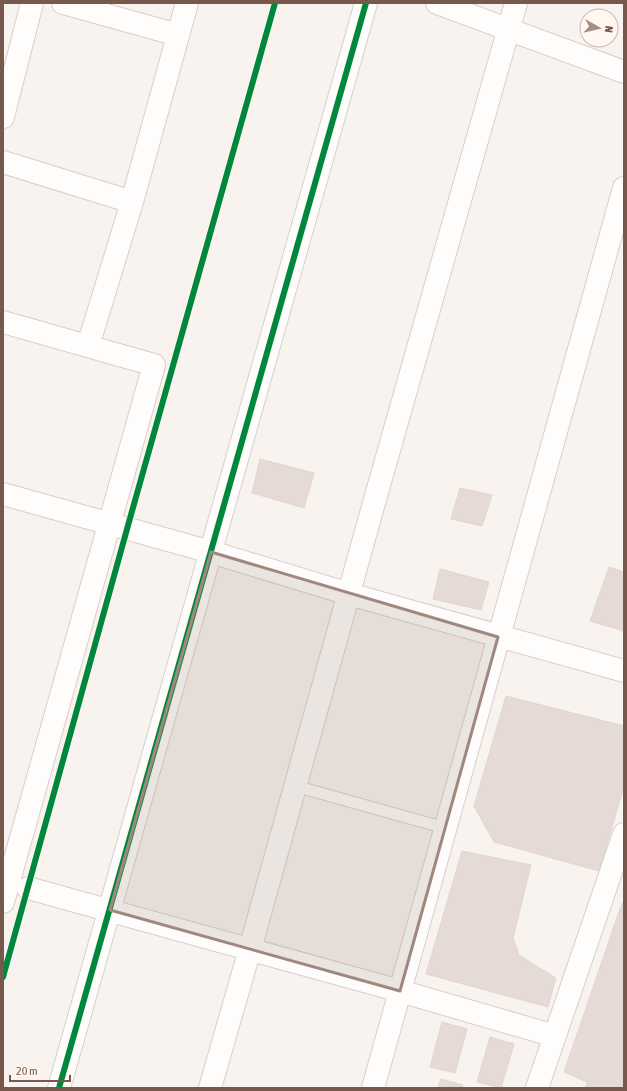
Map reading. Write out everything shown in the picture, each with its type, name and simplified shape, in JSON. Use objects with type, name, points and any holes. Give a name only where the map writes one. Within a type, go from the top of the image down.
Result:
[{"type":"street","points":[[3,117],[32,3]]},
{"type":"street","points":[[63,3],[178,34]]},
{"type":"street","points":[[88,346],[132,202],[187,3]]},
{"type":"street","points":[[59,1088],[366,3]]},
{"type":"street","points":[[437,3],[624,72]]},
{"type":"street","points":[[210,1088],[516,3]]},
{"type":"street","points":[[3,162],[132,202]]},
{"type":"street","points":[[373,1088],[624,188]]},
{"type":"street","points":[[3,322],[154,365],[3,902]]},
{"type":"street","points":[[3,494],[211,552],[349,594],[624,672]]},
{"type":"street","points":[[537,1088],[624,834]]},
{"type":"street","points":[[28,888],[400,991],[555,1036]]},
{"type":"lane","points":[[295,786],[445,828]]},
{"type":"highlighted area","points":[[211,552],[498,637],[400,991],[110,910]]},
{"type":"building","points":[[260,459],[314,473],[304,508],[252,493]]},
{"type":"building","points":[[460,488],[492,495],[482,526],[451,519]]},
{"type":"building","points":[[609,567],[624,572],[624,631],[590,621]]},
{"type":"building","points":[[440,569],[489,582],[481,610],[433,599]]},
{"type":"building","points":[[506,696],[624,726],[624,786],[599,871],[494,842],[474,806]]},
{"type":"building","points":[[462,851],[531,865],[513,938],[519,955],[556,978],[548,1007],[426,974]]},
{"type":"building","points":[[622,903],[624,903],[624,1088],[585,1088],[587,1082],[564,1072]]},
{"type":"building","points":[[442,1022],[467,1029],[455,1073],[430,1067]]},
{"type":"building","points":[[490,1037],[514,1044],[501,1088],[477,1082]]},
{"type":"building","points":[[441,1079],[463,1085],[462,1088],[438,1088]]},
{"type":"cycle path","points":[[3,977],[275,3]]},
{"type":"cycle path","points":[[59,1088],[366,3]]}]
